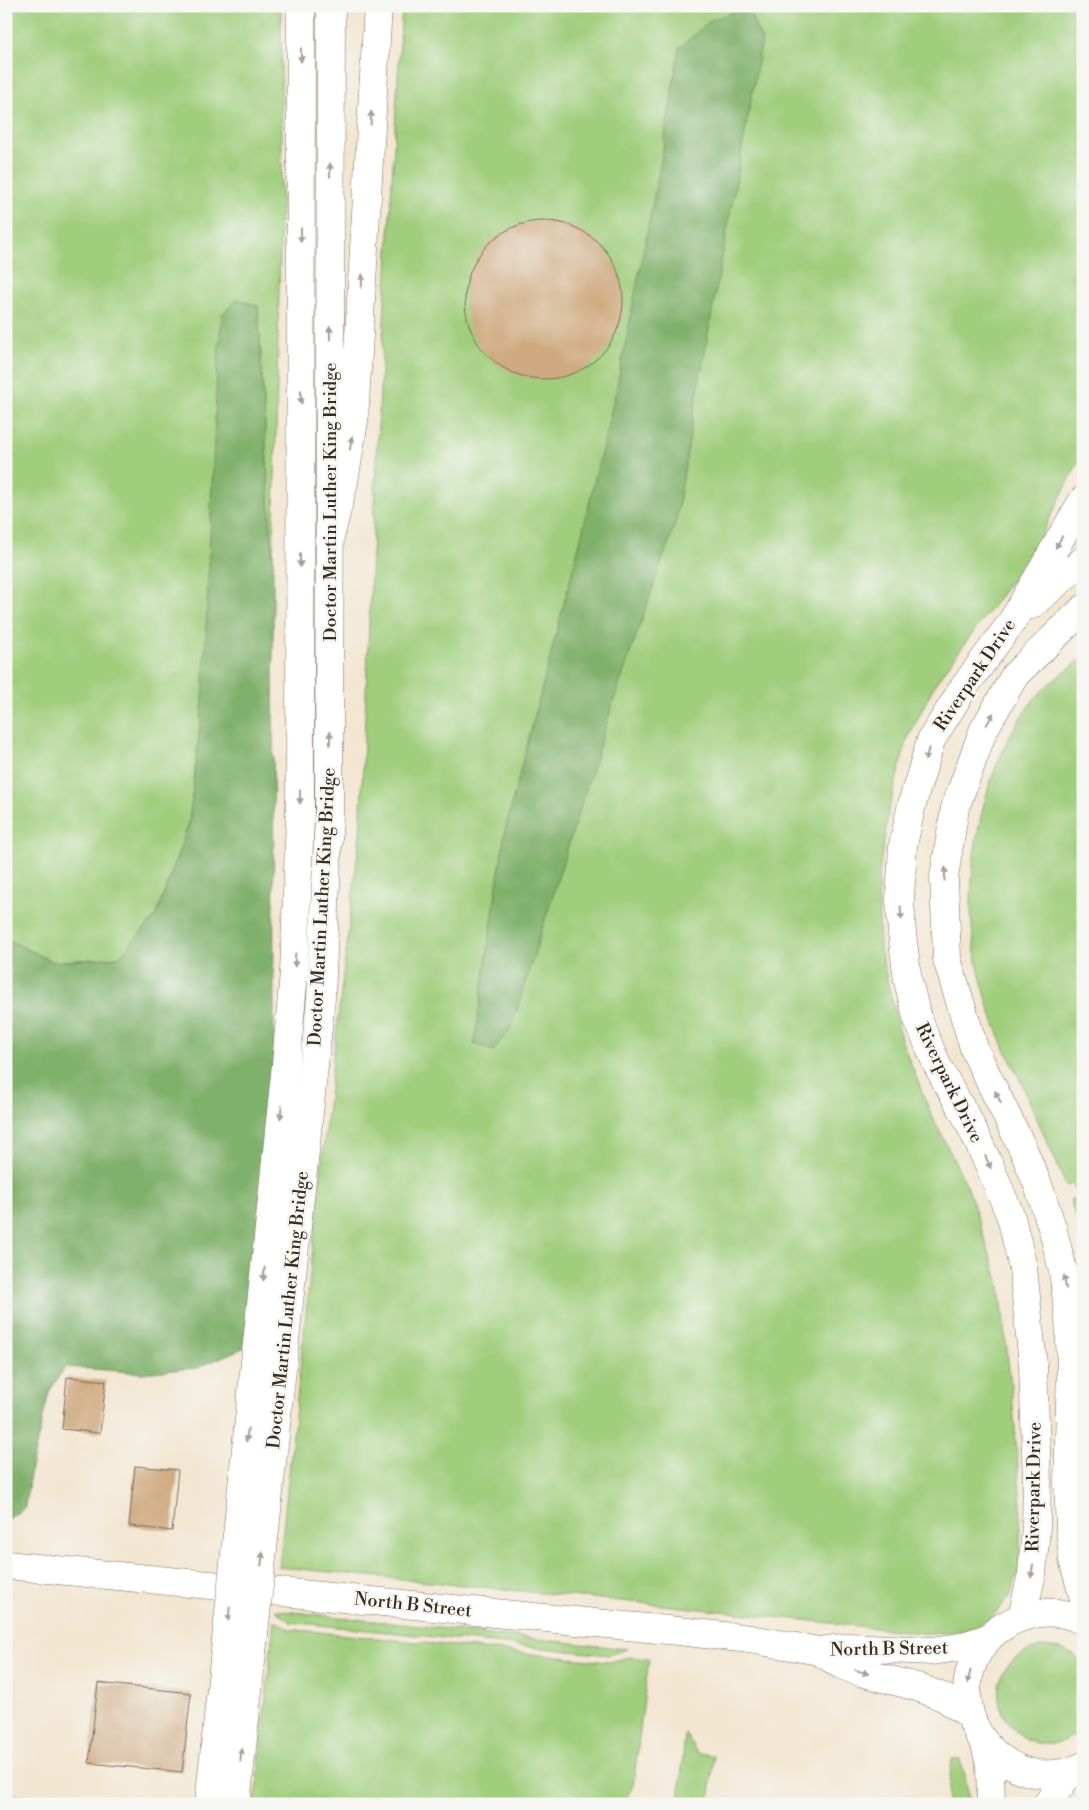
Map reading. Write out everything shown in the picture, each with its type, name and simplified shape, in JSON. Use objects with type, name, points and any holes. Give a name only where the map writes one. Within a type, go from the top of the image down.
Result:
[{"type":"main road","name":"Doctor Martin Luther King Bridge","points":[[209,1804],[294,972],[300,818],[301,6]]},
{"type":"main road","name":"Doctor Martin Luther King Bridge","points":[[236,1804],[321,998],[329,824],[331,679],[329,541],[331,6]]},
{"type":"main road","points":[[329,541],[344,482],[354,421],[378,6]]},
{"type":"main road","name":"Riverpark Drive","points":[[1022,1616],[1032,1574],[1036,1527],[1037,1472],[1033,1366],[1023,1268],[1010,1218],[990,1167],[972,1128],[937,1064],[917,1017],[908,981],[900,899],[905,837],[912,804],[931,740],[964,686],[1010,623],[1083,500]]},
{"type":"main road","points":[[1010,623],[1083,561]]},
{"type":"main road","name":"Riverpark Drive","points":[[1077,619],[1015,675],[983,731],[955,808],[944,877],[947,959],[976,1051],[1022,1146],[1038,1185],[1052,1227],[1063,1270],[1077,1366],[1068,1482],[1070,1530],[1072,1560],[1083,1595]]},
{"type":"main road","points":[[1033,1366],[1077,1366]]},
{"type":"main road","name":"North B Street","points":[[6,1565],[678,1631],[750,1639],[818,1651],[848,1647],[932,1651],[960,1648],[988,1638]]},
{"type":"main road","points":[[991,1804],[990,1764],[985,1745],[969,1714],[968,1685],[974,1660],[988,1638],[1004,1625],[1022,1616],[1043,1612],[1060,1613],[1083,1620]]},
{"type":"main road","name":"North B Street","points":[[818,1651],[841,1665],[860,1672],[917,1687],[943,1697],[969,1714]]},
{"type":"main road","points":[[985,1745],[1006,1763],[1028,1772],[1053,1774],[1080,1767]]},
{"type":"main road","points":[[1047,1804],[1066,1778],[1080,1767]]},
{"type":"green space","points":[[6,6],[281,6],[282,155],[273,567],[258,306],[203,701],[189,823],[156,916],[119,957],[54,962],[6,939]]},
{"type":"green space","points":[[402,6],[1083,6],[1083,446],[1077,464],[1034,550],[935,684],[907,740],[889,808],[878,882],[880,949],[901,1039],[930,1112],[968,1188],[1000,1286],[1013,1405],[1021,1505],[1019,1568],[1010,1597],[990,1619],[966,1630],[931,1634],[279,1567],[332,1068],[360,834],[376,461]]},
{"type":"green space","points":[[747,7],[762,40],[695,405],[676,521],[613,703],[511,1028],[493,1051],[474,1044],[505,830],[581,538],[617,386],[661,161],[679,48],[711,20]]},
{"type":"green space","points":[[237,299],[258,306],[273,567],[274,1062],[245,1347],[197,1368],[142,1373],[65,1367],[49,1392],[31,1468],[25,1507],[6,1521],[6,939],[54,962],[119,957],[156,916],[189,823],[203,701],[217,370],[222,314]]},
{"type":"green space","points":[[1083,659],[1083,1238],[1070,1200],[1077,1197],[1073,1184],[1066,1186],[993,1018],[975,951],[972,919],[972,884],[975,847],[982,810],[993,774],[1008,740],[1026,710],[1047,686]]},
{"type":"green space","points":[[275,1610],[627,1649],[609,1655],[290,1622]]},
{"type":"green space","points":[[274,1620],[289,1629],[609,1662],[628,1657],[649,1659],[633,1786],[623,1804],[255,1804]]},
{"type":"green space","points":[[1045,1646],[1065,1651],[1083,1663],[1083,1727],[1071,1737],[1049,1744],[1030,1740],[1013,1729],[1002,1712],[999,1692],[1003,1673],[1018,1657]]},
{"type":"green space","points":[[685,1733],[697,1753],[714,1755],[709,1804],[679,1804]]},
{"type":"green space","points":[[952,1759],[960,1760],[965,1775],[969,1804],[947,1804]]},
{"type":"green space","points":[[6,1794],[98,1804],[6,1804]]},
{"type":"building","points":[[536,221],[552,221],[567,224],[581,230],[600,244],[610,256],[620,277],[623,300],[620,323],[610,344],[600,356],[588,366],[567,376],[552,379],[536,379],[521,376],[500,366],[478,344],[468,323],[465,308],[465,292],[468,277],[478,256],[500,234],[521,224]]},
{"type":"building","points":[[67,1377],[106,1381],[100,1433],[62,1429]]},
{"type":"building","points":[[135,1466],[178,1470],[172,1531],[129,1526]]},
{"type":"building","points":[[98,1683],[191,1693],[182,1772],[89,1763]]}]
